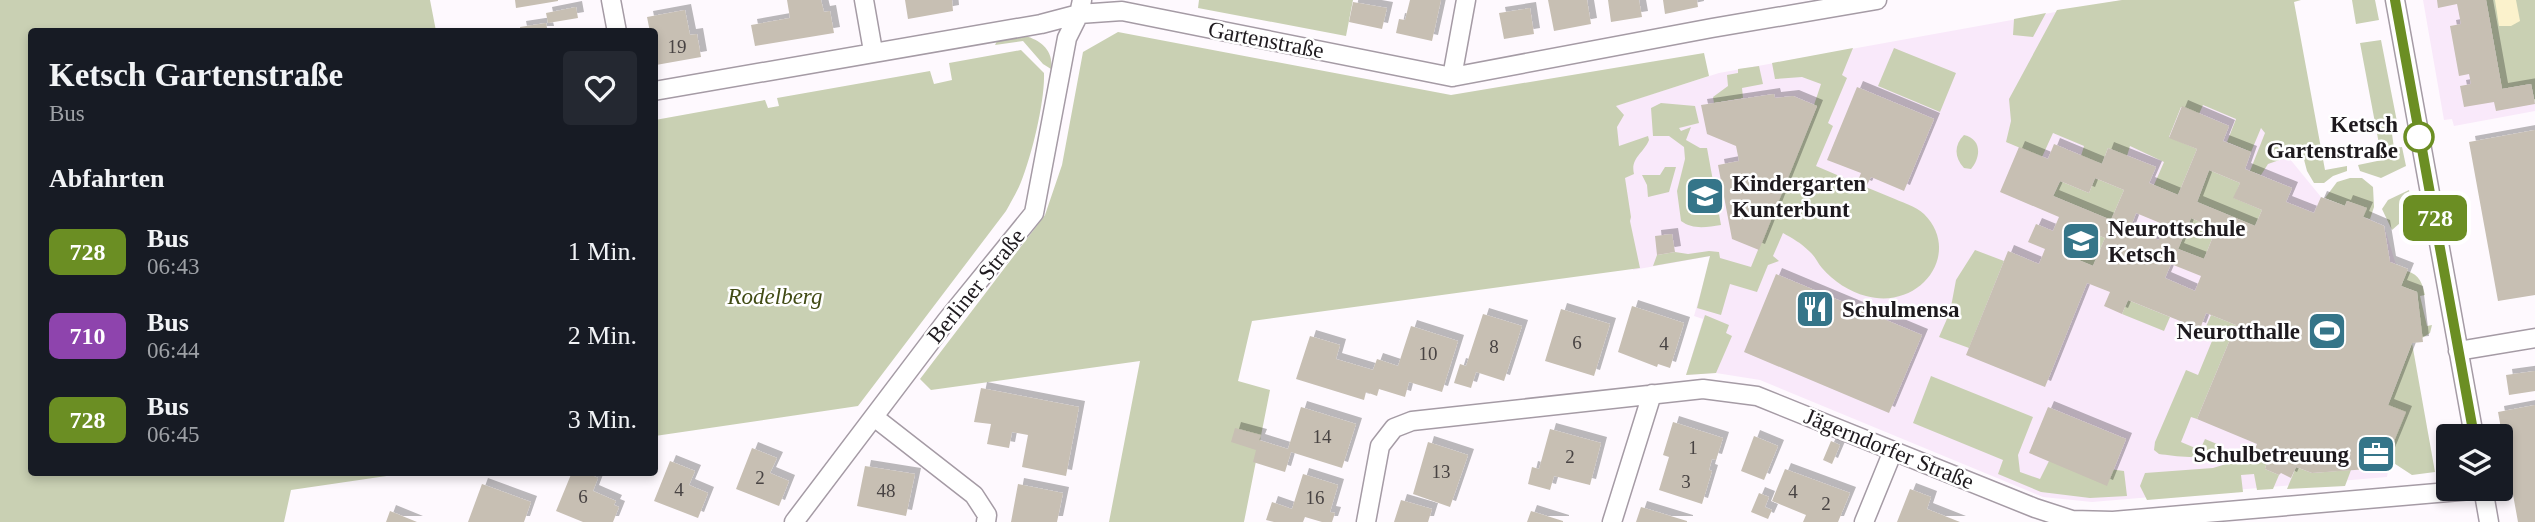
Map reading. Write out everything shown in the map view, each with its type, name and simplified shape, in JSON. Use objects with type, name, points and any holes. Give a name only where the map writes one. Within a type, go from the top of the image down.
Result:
[{"type":"street","points":[[611,0],[616,28]]},
{"type":"street","points":[[864,0],[873,51]]},
{"type":"street","points":[[1452,77],[1466,0]]},
{"type":"street","name":"Gartenstraße","points":[[658,90],[1041,24],[1081,7],[1122,11],[1452,77],[1877,0]]},
{"type":"street","points":[[2395,0],[2472,424]]},
{"type":"street","name":"Berliner Straße","points":[[794,522],[947,320],[1034,213],[1067,38],[1081,7]]},
{"type":"street","points":[[2458,351],[2535,338]]},
{"type":"street","name":"Jägerndorfer Straße","points":[[1366,522],[1380,446],[1394,428],[1412,421],[1703,389],[1757,396],[2072,520],[2113,522],[2436,493]]},
{"type":"street","points":[[1612,522],[1652,394]]},
{"type":"street","points":[[874,417],[974,495],[987,515],[986,522]]},
{"type":"street","points":[[1864,522],[1893,451]]},
{"type":"street","points":[[2485,501],[2489,522]]},
{"type":"shaded area","name":"Neurottschule Ketsch","points":[[2122,0],[2258,120],[2321,197],[2384,226],[2412,317],[2387,477],[2092,502],[2043,497],[1760,380],[1716,373],[1686,375],[1703,319],[1694,316],[1711,256],[1633,270],[1602,110],[1719,73]]},
{"type":"shaded area","points":[[2423,0],[2535,0],[2535,111],[2454,126],[2452,119],[2444,120]]},
{"type":"green space","points":[[0,0],[430,0],[435,28],[28,28],[28,476],[387,476],[291,490],[284,522],[0,522]]},
{"type":"green space","points":[[1199,0],[1353,0],[1346,36],[1198,8]]},
{"type":"green space","points":[[2122,0],[2301,0],[2294,2],[2325,170],[2347,166],[2347,171],[2324,183],[2314,183],[2307,171],[2302,152],[2268,164],[2261,175],[2250,171],[2265,133],[2261,128],[2251,152],[2227,142],[2236,119],[2203,105],[2199,114],[2181,107],[2169,137],[2197,149],[2178,195],[2154,185],[2164,162],[2130,146],[2127,156],[2108,148],[2102,164],[2081,156],[2084,146],[2053,133],[2042,157],[2006,142],[2011,121],[2009,99],[2057,10]]},
{"type":"green space","points":[[2352,0],[2375,0],[2379,20],[2356,24]]},
{"type":"green space","points":[[2486,0],[2535,0],[2535,104],[2531,84],[2502,89]]},
{"type":"green space","points":[[2046,13],[2033,37],[2013,35],[2014,19]]},
{"type":"green space","points":[[1118,32],[1451,95],[1704,53],[1709,76],[1616,106],[1624,115],[1617,127],[1619,146],[1648,136],[1649,140],[1634,164],[1634,174],[1625,178],[1630,221],[1640,268],[1252,321],[1238,381],[1270,390],[1244,522],[1109,522],[1140,361],[931,390],[920,379],[1045,215],[1062,165],[1083,52]]},
{"type":"green space","points":[[1025,36],[1045,47],[1050,57],[1051,69],[1043,64],[1023,41],[995,45],[998,39]]},
{"type":"green space","points":[[2381,40],[2399,132],[2392,134],[2394,148],[2402,147],[2406,166],[2381,178],[2360,171],[2358,165],[2382,160],[2360,43]]},
{"type":"green space","points":[[1853,48],[1842,75],[1847,78],[1828,123],[1833,126],[1816,166],[1908,204],[1924,214],[1935,229],[1939,245],[1937,261],[1930,275],[1918,287],[1903,295],[1886,298],[1866,296],[1837,282],[1806,248],[1783,233],[1773,256],[1779,261],[1768,265],[1757,292],[1730,284],[1721,315],[1697,308],[1710,256],[1653,266],[1657,255],[1675,252],[1719,252],[1720,258],[1751,267],[1817,106],[1814,105],[1821,84],[1802,77],[1775,79],[1772,63]]},
{"type":"green space","points":[[1894,48],[1956,73],[1940,112],[1878,86]]},
{"type":"green space","name":"Rodelberg","points":[[1021,50],[1044,73],[1037,128],[1019,186],[1006,211],[858,406],[658,436],[658,119],[765,100],[768,108],[779,106],[777,98],[930,71],[934,84],[952,80],[949,63]]},
{"type":"green space","points":[[1759,66],[1763,84],[1742,88],[1743,98],[1714,103],[1713,97],[1728,86],[1727,75],[1738,73],[1738,69]]},
{"type":"green space","points":[[1661,103],[1695,106],[1699,123],[1679,128],[1681,131],[1691,127],[1686,140],[1700,148],[1707,148],[1721,225],[1695,227],[1681,221],[1677,191],[1685,159],[1684,147],[1669,136],[1653,136],[1651,108]]},
{"type":"green space","points":[[1964,135],[1977,144],[1977,159],[1971,169],[1964,168],[1957,155],[1958,143]]},
{"type":"green space","points":[[1665,167],[1676,167],[1669,192],[1648,197],[1647,185],[1642,175],[1660,175]]},
{"type":"green space","points":[[2209,170],[2240,183],[2234,198],[2262,210],[2255,226],[2197,202]]},
{"type":"green space","points":[[2095,178],[2124,190],[2111,220],[2053,196],[2060,181],[2089,193]]},
{"type":"green space","points":[[2362,178],[2373,187],[2374,207],[2370,219],[2363,217],[2366,208],[2347,201],[2345,206],[2325,198],[2337,182]]},
{"type":"green space","points":[[2409,190],[2416,231],[2400,223],[2392,230],[2382,209],[2388,200]]},
{"type":"green space","points":[[2191,218],[2216,229],[2204,259],[2178,249]]},
{"type":"green space","points":[[2076,226],[2105,238],[2093,266],[2064,254]]},
{"type":"green space","points":[[1975,250],[2004,261],[1969,348],[1939,337],[1950,312],[1956,280]]},
{"type":"green space","points":[[2407,271],[2418,277],[2421,283],[2425,295],[2420,296],[2427,326],[2432,325],[2430,333],[2422,338],[2417,292],[2401,286]]},
{"type":"green space","points":[[2128,300],[2170,317],[2164,331],[2122,314]]},
{"type":"green space","points":[[1705,315],[1729,325],[1726,333],[1732,336],[1716,373],[1686,375]]},
{"type":"green space","points":[[2211,315],[2236,325],[2197,419],[2191,417],[2181,442],[2200,450],[2205,439],[2218,447],[2213,452],[2199,456],[2159,454],[2154,450],[2155,442],[2186,370],[2198,375],[2212,341],[2202,336]]},
{"type":"green space","points":[[2412,343],[2435,472],[2412,475],[2386,458],[2388,405]]},
{"type":"green space","points":[[1931,376],[2033,417],[2018,455],[2020,472],[2040,479],[2049,461],[2124,471],[2127,496],[2090,498],[2041,492],[1998,474],[2003,460],[1913,423]]},
{"type":"green space","points":[[2252,456],[2267,462],[2265,469],[2279,475],[2273,489],[2257,490],[2254,474],[2241,475],[2243,492],[2147,500],[2140,486],[2145,473],[2213,468]]},
{"type":"green space","points":[[2296,467],[2312,473],[2351,470],[2345,486],[2287,489]]},
{"type":"sand","points":[[2495,0],[2516,0],[2520,21],[2511,26],[2499,26]]},
{"type":"building","points":[[515,0],[558,0],[558,1],[516,8]]},
{"type":"building","points":[[787,0],[821,0],[824,12],[830,11],[834,33],[755,46],[751,25],[790,18]]},
{"type":"building","points":[[905,0],[952,0],[953,11],[908,19]]},
{"type":"building","points":[[1410,0],[1441,0],[1432,41],[1396,33],[1399,19],[1405,20]]},
{"type":"building","points":[[1548,0],[1587,0],[1591,24],[1554,31]]},
{"type":"building","points":[[1608,0],[1639,0],[1642,17],[1611,22]]},
{"type":"building","points":[[1663,0],[1697,0],[1698,7],[1665,14]]},
{"type":"building","points":[[2437,0],[2486,0],[2502,89],[2531,84],[2535,104],[2496,111],[2494,102],[2464,107],[2460,86],[2471,84],[2469,74],[2459,76],[2450,26],[2461,24],[2457,4],[2438,8]]},
{"type":"building","points":[[1353,2],[1387,8],[1382,29],[1349,22]]},
{"type":"building","points":[[576,7],[578,18],[548,23],[546,13]]},
{"type":"building","points":[[1530,8],[1534,34],[1504,39],[1499,13]]},
{"type":"building","points":[[685,10],[690,35],[697,34],[701,57],[658,65],[658,28],[649,28],[647,17]]},
{"type":"building","points":[[546,23],[547,28],[520,28]]},
{"type":"building","points":[[1857,87],[1934,119],[1904,191],[1871,177],[1866,187],[1857,183],[1861,173],[1827,160]]},
{"type":"building","points":[[1774,94],[1775,98],[1793,96],[1817,106],[1759,250],[1732,239],[1718,165],[1739,161],[1736,146],[1707,134],[1701,105]]},
{"type":"building","points":[[2182,106],[2229,126],[2223,141],[2251,152],[2245,169],[2292,188],[2286,202],[2314,213],[2321,197],[2345,206],[2347,201],[2367,208],[2363,217],[2384,226],[2390,262],[2408,269],[2401,286],[2417,292],[2423,342],[2412,343],[2388,405],[2406,412],[2383,468],[2312,473],[2296,467],[2291,478],[2281,473],[2279,475],[2265,469],[2267,462],[2252,456],[2257,444],[2197,419],[2236,325],[2206,313],[2200,329],[2128,300],[2122,314],[2104,306],[2110,292],[2087,283],[2045,387],[1966,355],[2008,251],[2039,264],[2045,249],[2028,242],[2036,224],[2053,231],[2059,217],[2000,192],[2019,147],[2048,159],[2054,144],[2102,164],[2108,148],[2156,167],[2149,183],[2178,195],[2197,149],[2169,138]],"holes":[[[2209,170],[2240,183],[2233,198],[2262,210],[2255,226],[2197,202]],[[2095,178],[2124,190],[2111,220],[2053,196],[2060,181],[2089,193]],[[2136,213],[2165,225],[2159,240],[2130,229]],[[2191,218],[2216,229],[2204,259],[2178,249]],[[2076,226],[2105,238],[2093,266],[2064,254]],[[2171,264],[2201,276],[2195,291],[2165,278]]]},
{"type":"building","points":[[2535,130],[2535,295],[2498,301],[2469,142]]},
{"type":"building","points":[[1672,234],[1675,252],[1657,255],[1655,236]]},
{"type":"building","points":[[1776,274],[1922,335],[1889,413],[1744,352]]},
{"type":"building","points":[[1632,306],[1684,323],[1670,368],[1658,364],[1657,367],[1618,352]]},
{"type":"building","points":[[1561,309],[1610,324],[1594,376],[1545,361]]},
{"type":"building","points":[[1483,314],[1522,326],[1504,381],[1476,372],[1471,388],[1454,383],[1460,364],[1466,366]]},
{"type":"building","points":[[1411,326],[1458,341],[1442,392],[1409,382],[1405,397],[1379,389],[1377,396],[1366,392],[1364,400],[1296,379],[1310,336],[1340,345],[1336,359],[1373,370],[1377,359],[1398,366]]},
{"type":"building","points":[[2535,371],[2535,391],[2509,395],[2506,375]]},
{"type":"building","points":[[981,388],[1079,407],[1066,476],[1022,467],[1028,435],[1012,432],[1009,448],[987,444],[991,424],[974,422]]},
{"type":"building","points":[[2535,405],[2535,522],[2518,522],[2513,494],[2513,424],[2500,424],[2498,412]]},
{"type":"building","points":[[1301,407],[1356,424],[1342,468],[1291,452],[1285,472],[1253,462],[1256,450],[1231,442],[1235,428],[1261,435],[1259,440],[1288,449]]},
{"type":"building","points":[[2048,407],[2126,439],[2107,486],[2029,453]]},
{"type":"building","points":[[1673,422],[1723,438],[1716,460],[1712,459],[1709,470],[1712,471],[1702,504],[1659,490],[1669,457],[1663,455]]},
{"type":"building","points":[[1550,429],[1601,443],[1590,485],[1554,476],[1550,490],[1528,484],[1532,467],[1539,469]]},
{"type":"building","points":[[1754,436],[1778,446],[1764,480],[1741,471]]},
{"type":"building","points":[[1831,441],[1840,445],[1832,464],[1823,460]]},
{"type":"building","points":[[1428,442],[1468,455],[1450,507],[1413,494]]},
{"type":"building","points":[[752,448],[777,458],[770,473],[789,481],[779,506],[736,489]]},
{"type":"building","points":[[670,461],[695,471],[689,485],[708,493],[698,518],[654,501]]},
{"type":"building","points":[[865,466],[915,474],[906,516],[857,506]]},
{"type":"building","points":[[1785,469],[1850,493],[1838,522],[1803,522],[1806,515],[1772,501]]},
{"type":"building","points":[[1303,474],[1338,485],[1330,512],[1335,513],[1332,522],[1305,517],[1303,522],[1266,520],[1272,502],[1292,509]]},
{"type":"building","points":[[570,476],[598,478],[593,491],[616,501],[614,505],[619,507],[613,522],[583,522],[556,511]]},
{"type":"building","points":[[482,484],[531,502],[524,522],[468,522]]},
{"type":"building","points":[[1018,484],[1063,493],[1057,522],[1011,522]]},
{"type":"building","points":[[1910,489],[1931,497],[1927,509],[1960,522],[1897,522]]},
{"type":"building","points":[[1759,493],[1769,497],[1765,507],[1772,510],[1768,519],[1751,512]]},
{"type":"building","points":[[1401,500],[1432,509],[1428,522],[1394,522]]},
{"type":"building","points":[[1641,507],[1687,521],[1687,522],[1636,522]]},
{"type":"building","points":[[390,511],[417,522],[386,522]]},
{"type":"building","points":[[1531,511],[1563,521],[1563,522],[1527,522]]},
{"type":"bus line","name":"728","points":[[2395,0],[2472,424]]},
{"type":"place","name":"Ketsch Gartenstraße","points":[[2419,137]]},
{"type":"place","name":"Kindergarten Kunterbunt","points":[[1705,196]]},
{"type":"place","name":"Neurottschule Ketsch","points":[[2081,241]]},
{"type":"place","name":"Schulmensa","points":[[1815,309]]},
{"type":"place","name":"Neurotthalle","points":[[2327,331]]},
{"type":"place","name":"Schulbetreuung","points":[[2376,454]]}]
